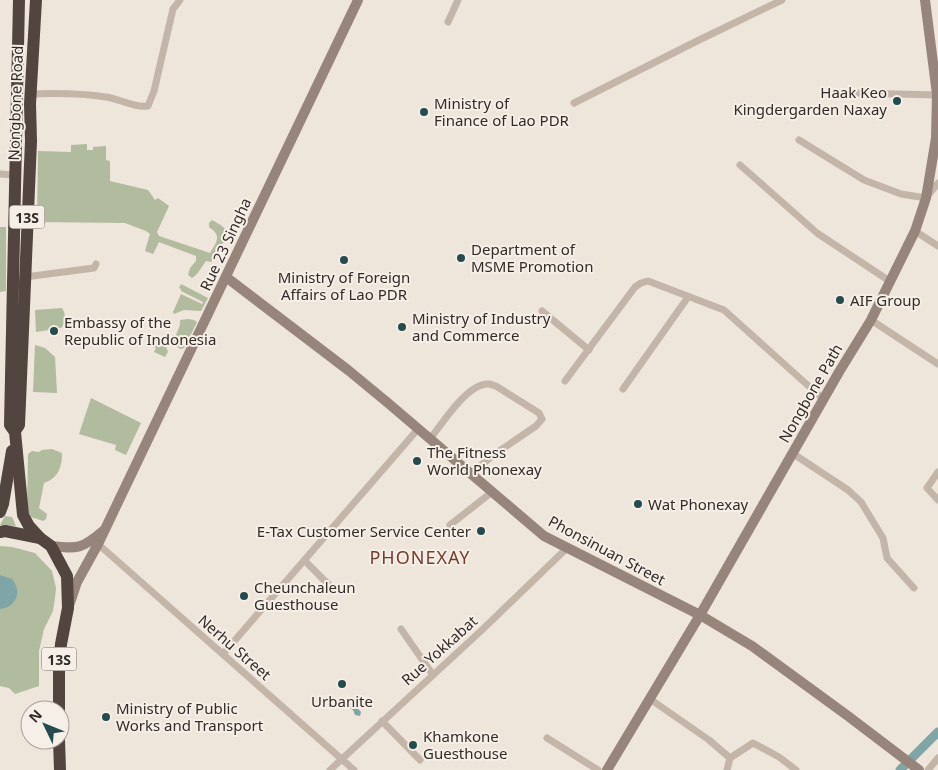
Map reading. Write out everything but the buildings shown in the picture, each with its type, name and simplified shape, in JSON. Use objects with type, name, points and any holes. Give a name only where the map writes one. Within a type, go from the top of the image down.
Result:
[{"type":"highway","name":"Nongbone Road","points":[[15,432],[19,425],[16,358],[14,175],[19,0]]},
{"type":"highway","name":"Nongbone Road","points":[[16,358],[25,277],[36,0]]},
{"type":"highway","name":"13S","points":[[0,512],[15,432]]},
{"type":"highway","name":"13S","points":[[15,432],[23,515],[29,526],[51,546],[67,576],[68,608],[59,663],[59,700]]},
{"type":"highway","name":"13S","points":[[0,532],[6,531],[40,538]]},
{"type":"highway","points":[[59,750],[60,770]]},
{"type":"street","points":[[31,94],[60,93],[106,97],[123,100],[133,105],[148,106],[154,91],[172,10],[180,0]]},
{"type":"street","name":"Rue 23 Singha","points":[[68,608],[77,582],[106,529],[358,0]]},
{"type":"street","points":[[448,22],[458,0]]},
{"type":"street","points":[[574,103],[782,0]]},
{"type":"street","name":"Nongbone Path","points":[[607,770],[700,615],[792,452],[871,320],[915,231],[926,198],[936,138],[938,94],[925,0]]},
{"type":"street","points":[[857,93],[938,94]]},
{"type":"street","points":[[799,140],[864,180],[901,194],[926,198],[936,192],[938,183]]},
{"type":"street","points":[[740,165],[817,233],[891,282]]},
{"type":"street","points":[[0,174],[14,175]]},
{"type":"street","points":[[915,231],[938,246]]},
{"type":"street","points":[[25,277],[94,268],[96,264]]},
{"type":"street","name":"Phonsinuan Street","points":[[226,277],[348,370],[544,536],[700,615],[752,646],[919,770]]},
{"type":"street","points":[[564,381],[635,287],[640,283],[648,281],[724,310],[823,399]]},
{"type":"street","points":[[624,389],[688,297]]},
{"type":"street","points":[[542,312],[589,350]]},
{"type":"street","points":[[871,320],[938,364]]},
{"type":"street","points":[[430,439],[467,394],[478,386],[488,384],[496,386],[539,413],[542,419],[536,426],[492,456],[471,474]]},
{"type":"street","points":[[223,654],[418,428]]},
{"type":"street","points":[[792,452],[848,490],[861,502],[883,538],[887,558],[914,588]]},
{"type":"street","points":[[938,472],[927,488],[938,500]]},
{"type":"street","points":[[450,525],[492,492]]},
{"type":"street","points":[[51,546],[75,548],[90,541],[106,529]]},
{"type":"street","name":"Nerhu Street","points":[[98,544],[354,770]]},
{"type":"street","name":"Rue Yokkabat","points":[[330,770],[483,629],[566,548]]},
{"type":"street","points":[[305,561],[332,588]]},
{"type":"street","points":[[401,629],[433,675]]},
{"type":"street","points":[[650,699],[709,740],[730,758]]},
{"type":"street","points":[[382,721],[420,760]]},
{"type":"street","points":[[547,738],[598,770]]},
{"type":"street","points":[[727,770],[730,758],[753,743],[779,757],[796,770]]},
{"type":"street","points":[[928,770],[938,758]]},
{"type":"green space","points":[[87,144],[87,150],[93,150],[93,147],[106,146],[106,160],[110,161],[110,181],[148,190],[155,200],[158,198],[169,206],[157,232],[159,236],[210,253],[215,245],[217,236],[209,227],[209,223],[212,220],[224,228],[228,235],[211,262],[206,261],[192,278],[188,275],[190,268],[196,261],[196,256],[159,242],[153,254],[145,251],[150,234],[125,223],[37,222],[38,151],[71,152],[71,145]]},
{"type":"green space","points":[[0,227],[6,227],[6,291],[0,292]]},
{"type":"green space","points":[[181,284],[208,298],[201,311],[184,310],[174,314],[173,312],[181,294],[202,304],[203,302],[181,291],[179,288]]},
{"type":"green space","points":[[62,308],[65,318],[61,328],[36,332],[35,310]]},
{"type":"green space","points":[[188,319],[197,322],[184,348],[180,349],[173,342],[172,335],[176,335],[180,320]]},
{"type":"green space","points":[[156,338],[159,340],[163,338],[168,352],[165,357],[154,352],[156,348],[152,346]]},
{"type":"green space","points":[[35,345],[45,348],[55,357],[57,393],[33,392]]},
{"type":"green space","points":[[91,398],[141,423],[126,455],[115,450],[116,445],[79,434]]},
{"type":"green space","points":[[52,449],[62,453],[62,458],[56,475],[44,483],[39,508],[47,514],[46,519],[43,521],[31,517],[27,510],[28,454],[32,451],[39,452]]},
{"type":"green space","points":[[5,516],[12,517],[16,526],[0,525]]},
{"type":"green space","points":[[0,546],[35,553],[52,571],[56,588],[53,611],[44,629],[39,651],[39,686],[15,694],[9,688],[0,686]]},
{"type":"water","points":[[0,575],[12,579],[17,588],[17,593],[14,602],[6,608],[0,609]]},
{"type":"water","points":[[349,699],[361,712],[360,716],[355,715],[353,710],[346,705],[346,701]]},
{"type":"waterway","points":[[900,770],[938,732]]},
{"type":"place","name":"Haak Keo Kingdergarden Naxay","points":[[897,101]]},
{"type":"place","name":"Ministry of Finance of Lao PDR","points":[[424,112]]},
{"type":"place","name":"Department of MSME Promotion","points":[[461,258]]},
{"type":"place","name":"Ministry of Foreign Affairs of Lao PDR","points":[[344,260]]},
{"type":"place","name":"AIF Group","points":[[840,300]]},
{"type":"place","name":"Ministry of Industry and Commerce","points":[[402,327]]},
{"type":"place","name":"Embassy of the Republic of Indonesia","points":[[54,331]]},
{"type":"place","name":"The Fitness World Phonexay","points":[[417,461]]},
{"type":"place","name":"Wat Phonexay","points":[[638,504]]},
{"type":"place","name":"E-Tax Customer Service Center","points":[[481,531]]},
{"type":"place","name":"Cheunchaleun Guesthouse","points":[[244,596]]},
{"type":"place","name":"Urbanite","points":[[342,684]]},
{"type":"place","name":"Ministry of Public Works and Transport","points":[[106,717]]},
{"type":"place","name":"Khamkone Guesthouse","points":[[413,745]]},
{"type":"district","name":"PHONEXAY","points":[[420,557]]}]
